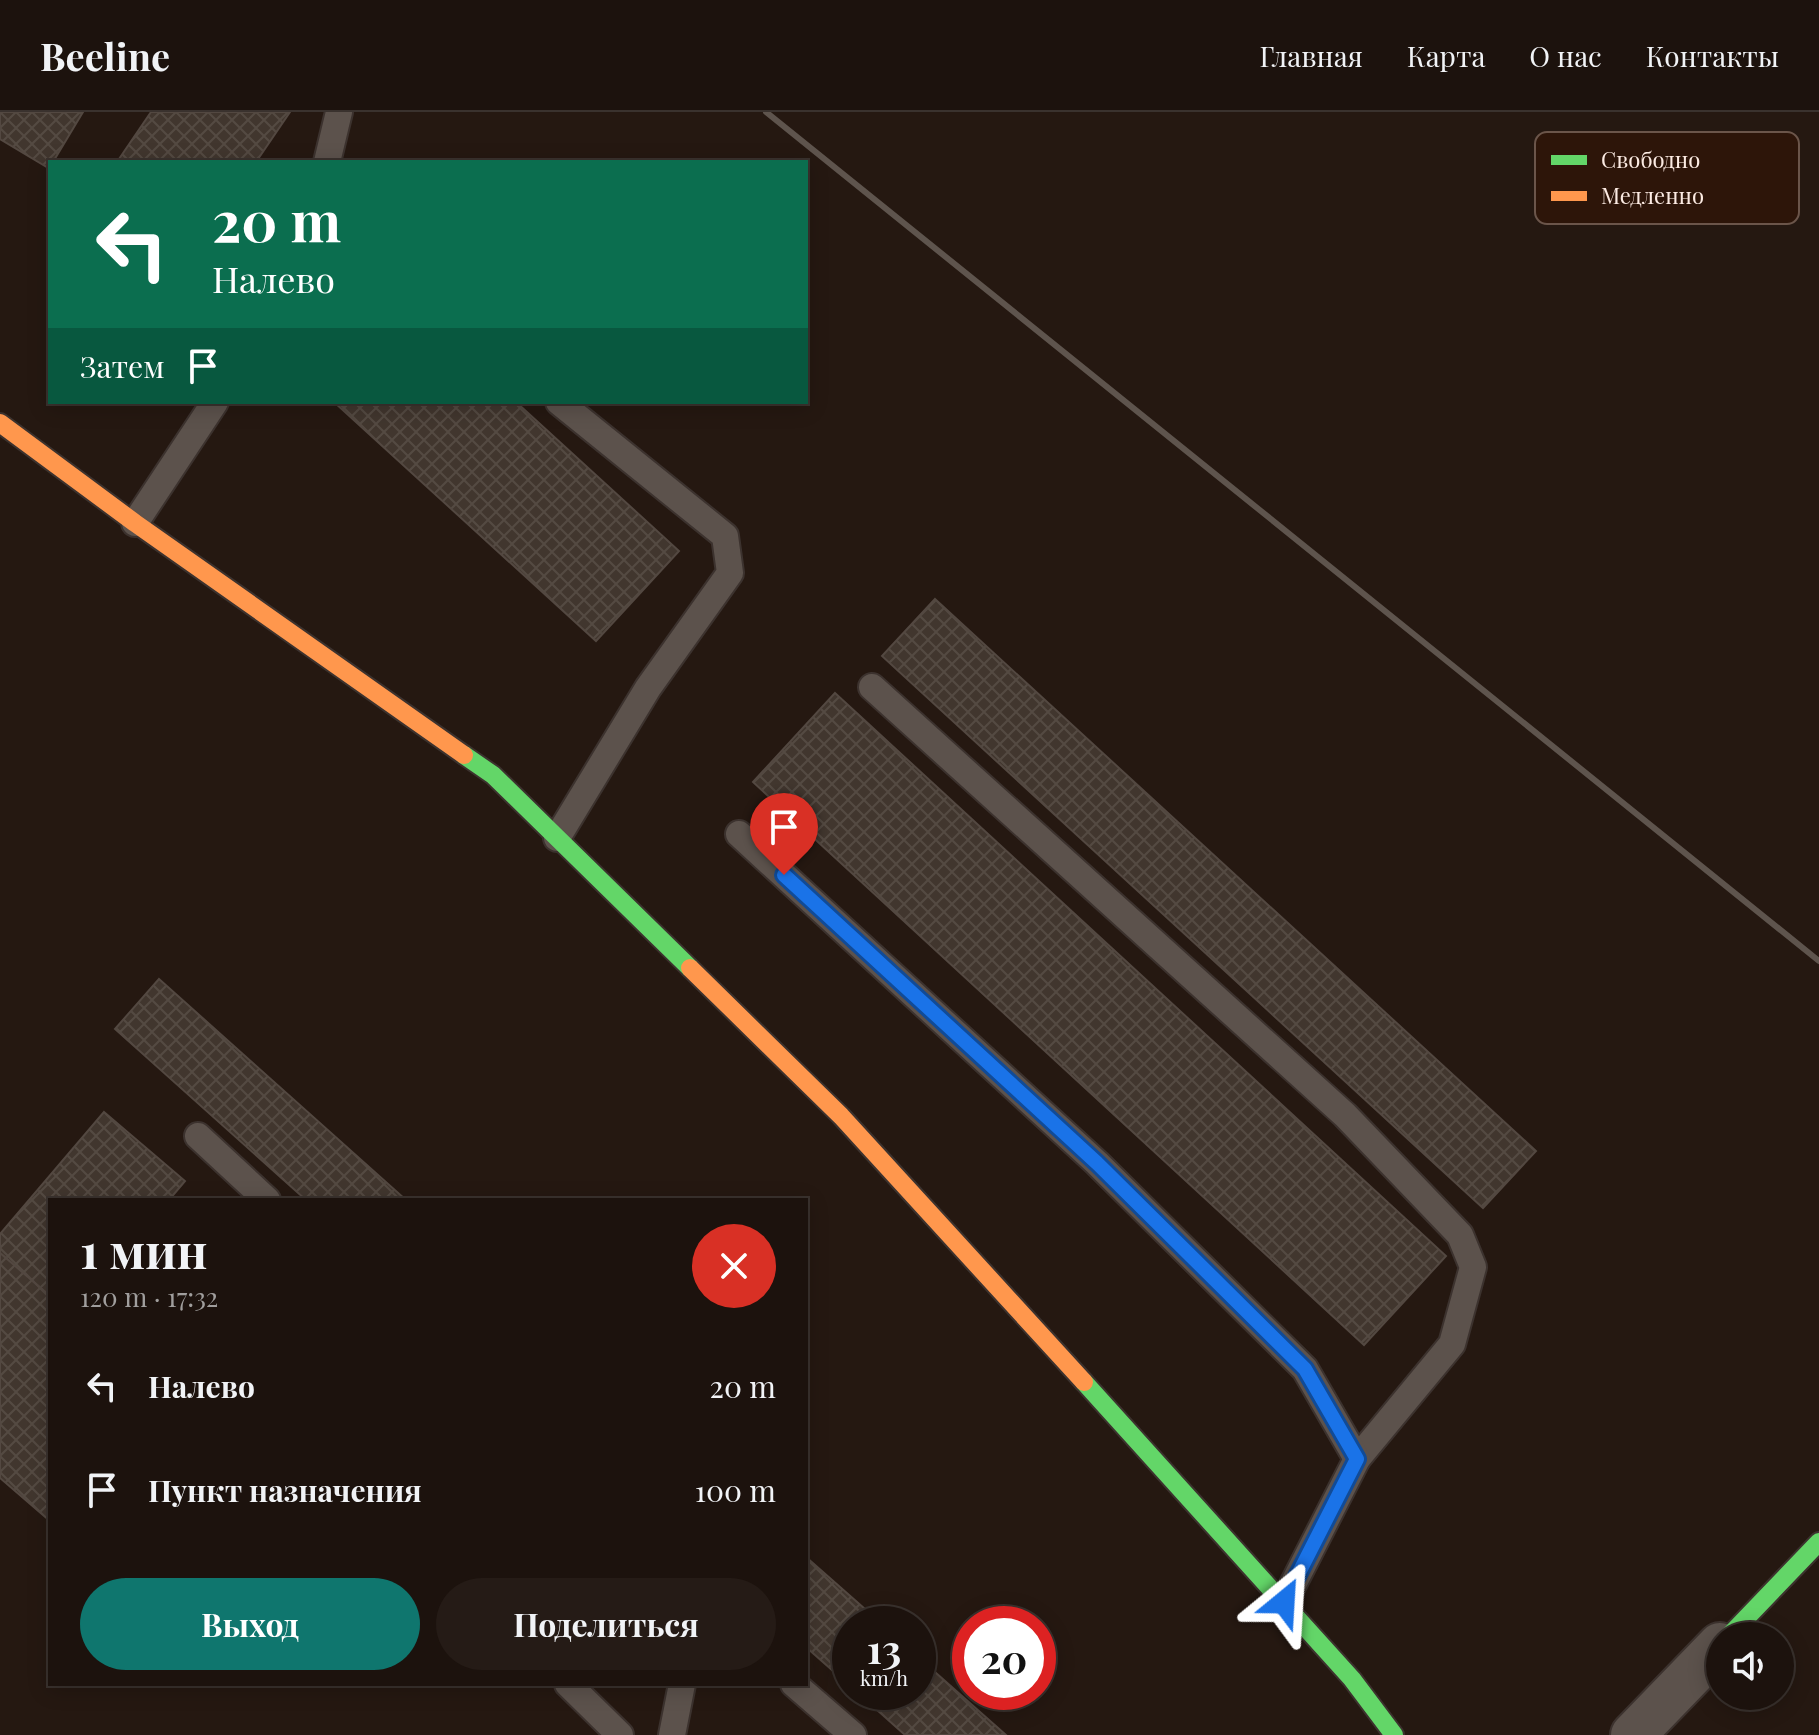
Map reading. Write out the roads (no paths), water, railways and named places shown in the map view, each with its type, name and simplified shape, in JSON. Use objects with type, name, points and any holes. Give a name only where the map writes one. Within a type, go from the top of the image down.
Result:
[{"type":"main road","points":[[0,423],[135,523],[493,775],[841,1116],[1284,1602],[1352,1679],[1394,1735]]},
{"type":"main road","points":[[1742,1622],[1819,1542]]},
{"type":"street","points":[[1633,1735],[1706,1659]]},
{"type":"lane","points":[[327,160],[339,112]]},
{"type":"lane","points":[[135,523],[214,404]]},
{"type":"lane","points":[[557,838],[648,688],[730,573],[725,536],[561,404]]},
{"type":"lane","points":[[872,687],[1345,1115],[1460,1235],[1473,1267],[1452,1344],[1357,1459],[1284,1602]]},
{"type":"lane","points":[[739,834],[1097,1163],[1305,1369],[1357,1459]]},
{"type":"lane","points":[[198,1136],[265,1198]]},
{"type":"lane","points":[[570,1686],[620,1735]]},
{"type":"lane","points":[[672,1735],[682,1686]]},
{"type":"lane","points":[[796,1686],[853,1735]]},
{"type":"railway","points":[[766,112],[1819,961]]}]
